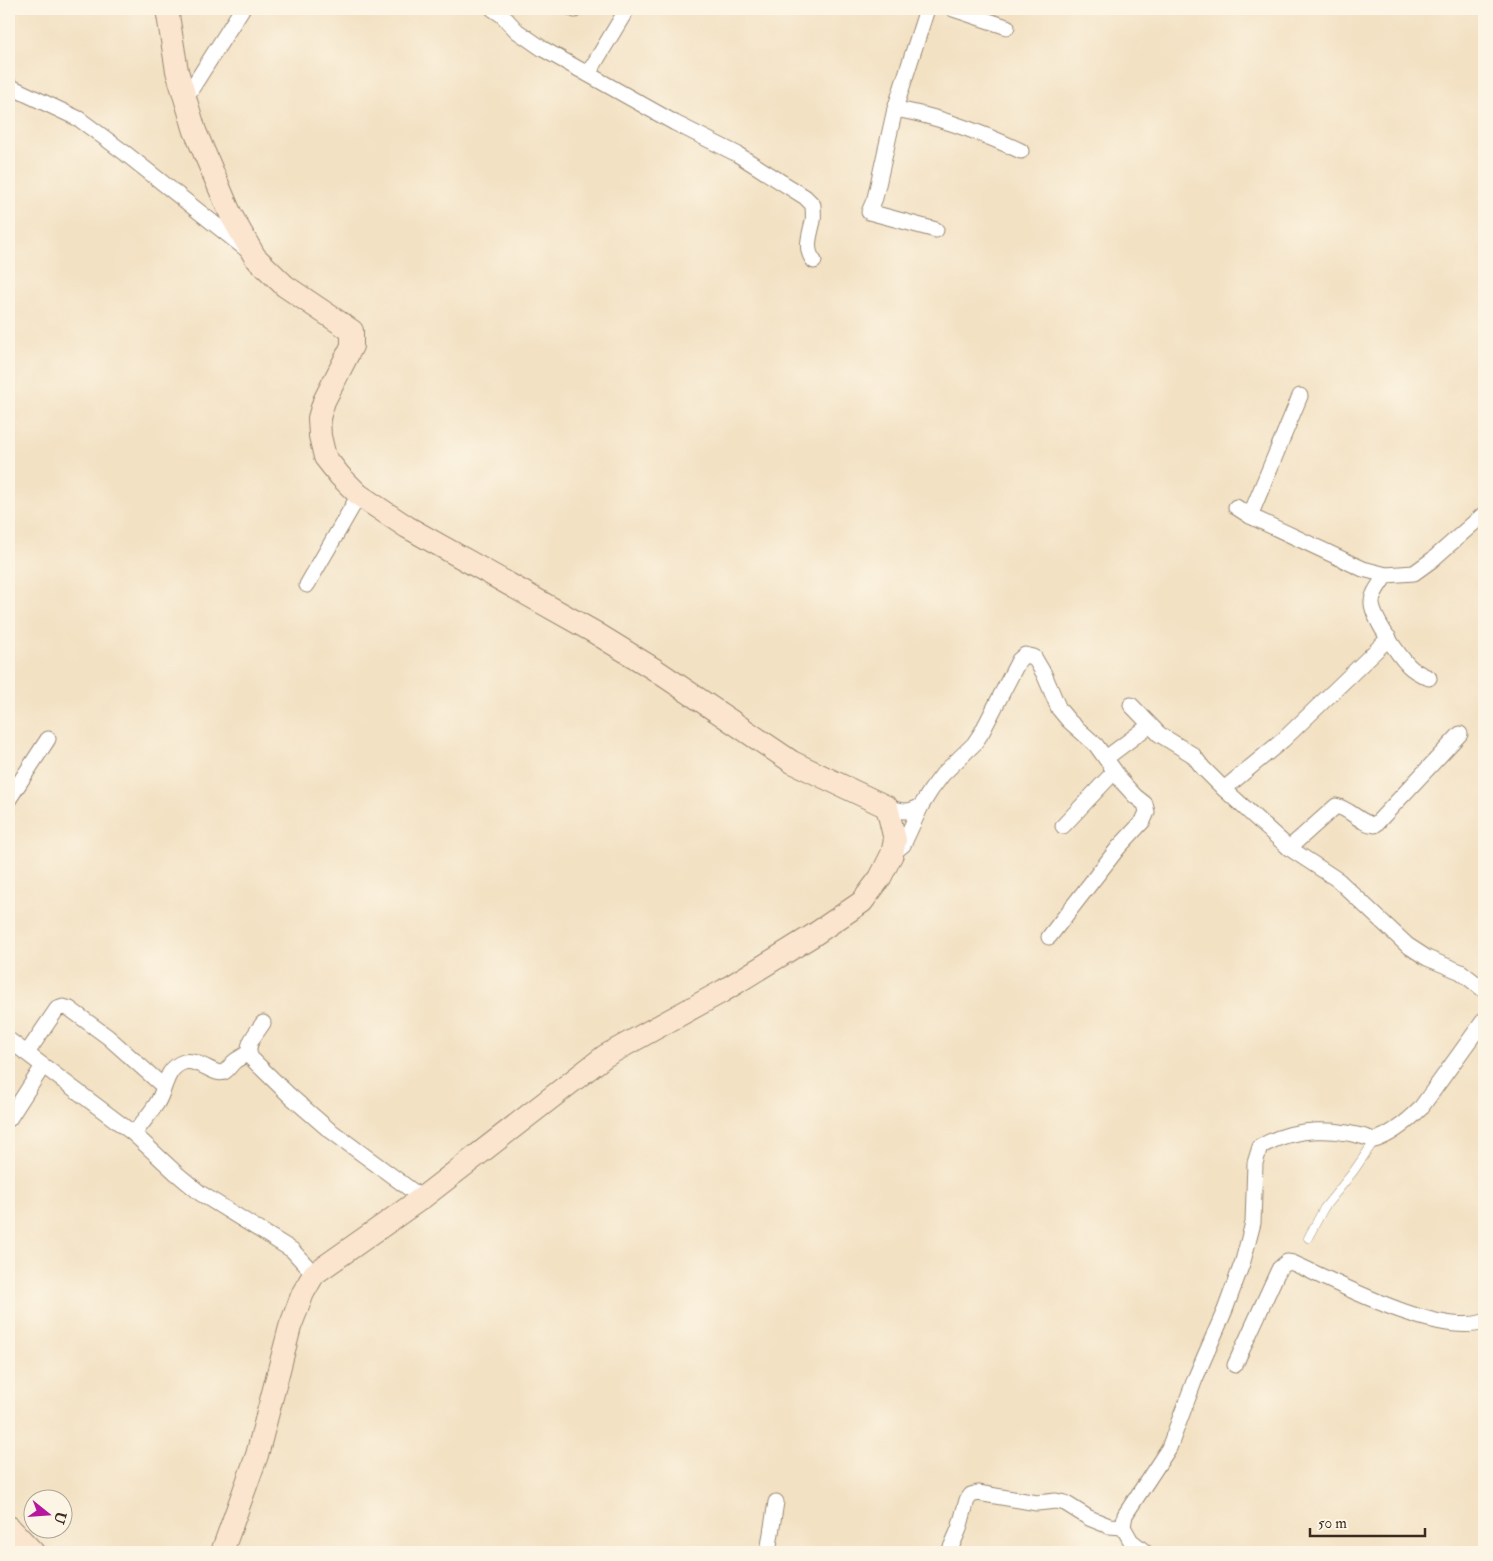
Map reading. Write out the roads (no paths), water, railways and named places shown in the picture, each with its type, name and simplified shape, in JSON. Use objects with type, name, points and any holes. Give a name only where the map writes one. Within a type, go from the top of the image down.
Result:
[{"type":"street","points":[[167,9],[177,72],[194,131],[231,215],[255,257]]},
{"type":"street","points":[[185,99],[242,9]]},
{"type":"street","points":[[493,9],[529,40],[675,123],[737,154],[805,197],[813,205],[813,219],[808,240],[809,256],[814,261]]},
{"type":"street","points":[[588,74],[627,9]]},
{"type":"street","points":[[927,9],[895,109],[875,198],[869,212],[936,230]]},
{"type":"street","points":[[953,9],[1007,27]]},
{"type":"street","points":[[9,86],[79,119],[125,153],[255,257],[285,286],[352,331],[352,346],[324,401],[319,418],[320,436],[325,457],[340,476],[359,494],[407,527],[594,632],[654,668],[792,762],[887,807],[905,812],[921,806]]},
{"type":"street","points":[[895,109],[916,112],[966,127],[1020,152]]},
{"type":"street","points":[[1250,516],[1300,396]]},
{"type":"street","points":[[307,585],[359,494]]},
{"type":"street","points":[[1236,507],[1250,516],[1363,569],[1386,575],[1414,573],[1432,560],[1484,514]]},
{"type":"street","points":[[1386,575],[1372,599],[1372,608],[1376,619],[1408,664],[1417,672],[1429,678]]},
{"type":"street","points":[[1224,789],[1283,740],[1389,638]]},
{"type":"street","points":[[892,854],[904,844],[921,806],[943,774],[974,744],[982,732],[1019,660],[1025,656],[1034,657],[1044,674],[1054,699],[1064,715],[1096,745],[1111,755],[1114,772],[1134,796],[1145,804],[1147,812],[1143,821],[1118,848],[1049,937]]},
{"type":"street","points":[[1130,705],[1149,726],[1193,756],[1224,789],[1289,848],[1338,880],[1407,945],[1427,958],[1461,972],[1484,990]]},
{"type":"street","points":[[1111,755],[1149,726]]},
{"type":"street","points":[[1289,848],[1336,806],[1343,808],[1368,824],[1375,825],[1460,734]]},
{"type":"street","points":[[9,799],[48,739]]},
{"type":"street","points":[[1063,826],[1114,772]]},
{"type":"street","points":[[222,1552],[257,1455],[290,1327],[303,1293],[314,1274],[422,1198],[605,1056],[723,990],[812,936],[862,902],[880,878],[892,854],[895,840],[887,807]]},
{"type":"street","points":[[27,1053],[57,1009],[70,1009],[108,1036],[163,1086]]},
{"type":"street","points":[[1145,1552],[1131,1541],[1123,1527],[1125,1515],[1169,1448],[1195,1379],[1226,1310],[1243,1261],[1253,1223],[1255,1163],[1260,1147],[1272,1140],[1290,1135],[1326,1130],[1355,1133],[1375,1140],[1392,1133],[1420,1109],[1484,1020]]},
{"type":"street","points":[[264,1023],[249,1045],[248,1053],[251,1058],[327,1128],[422,1198]]},
{"type":"street","points":[[9,1040],[134,1134],[200,1193],[292,1250],[314,1274]]},
{"type":"street","points":[[134,1134],[158,1102],[168,1075],[178,1066],[185,1062],[204,1065],[221,1073],[225,1072],[236,1060],[248,1053]]},
{"type":"street","points":[[9,1119],[43,1066]]},
{"type":"street","points":[[1234,1365],[1279,1269],[1287,1262],[1401,1312],[1435,1321],[1458,1324],[1478,1324],[1484,1322]]},
{"type":"street","points":[[949,1552],[959,1529],[967,1500],[971,1495],[978,1493],[1037,1503],[1056,1501],[1065,1503],[1089,1518],[1109,1526],[1123,1527]]},
{"type":"street","points":[[768,1552],[776,1502]]},
{"type":"street","points":[[9,1527],[33,1552]]},
{"type":"lane","points":[[1308,1238],[1324,1208],[1353,1172],[1375,1140]]}]
